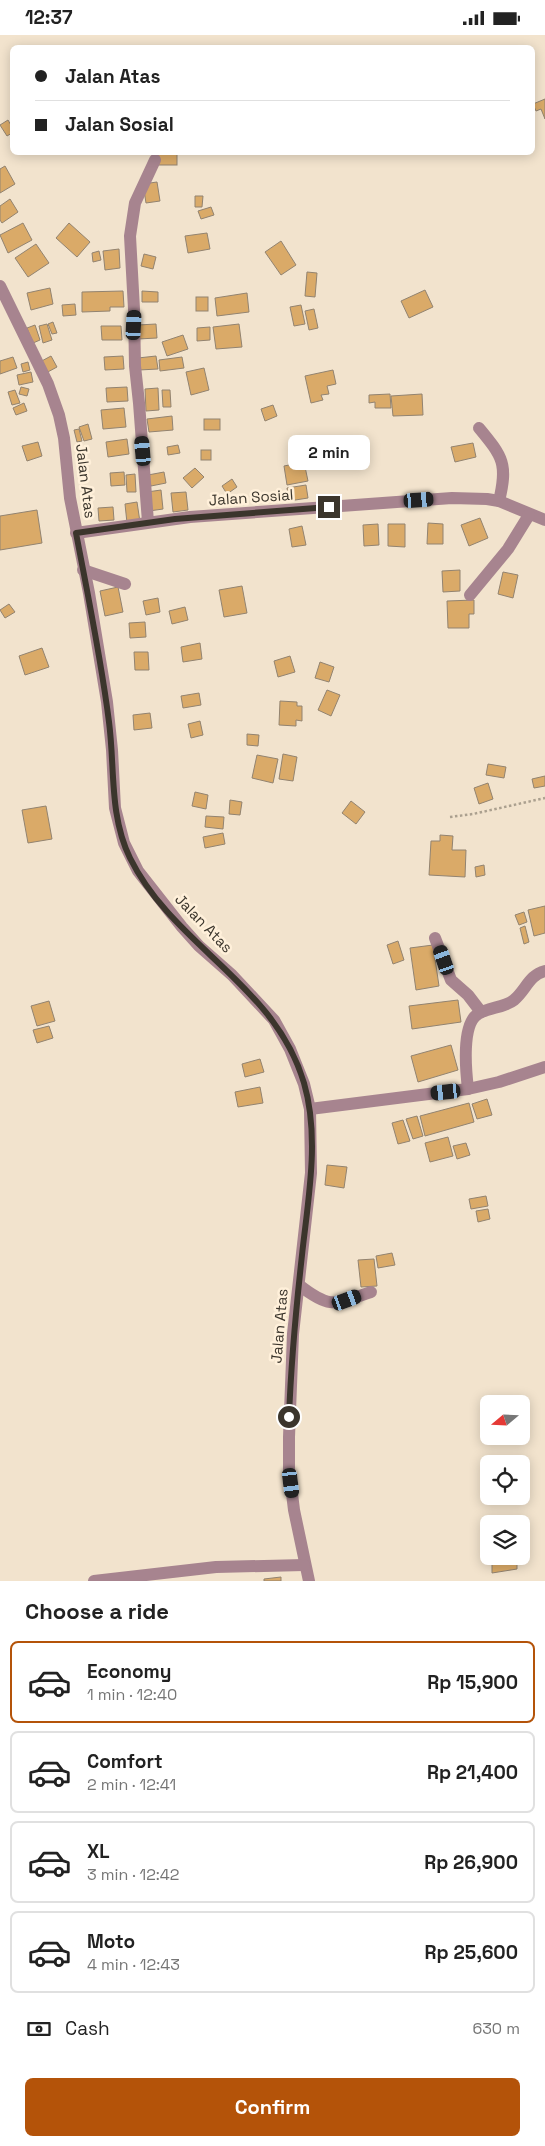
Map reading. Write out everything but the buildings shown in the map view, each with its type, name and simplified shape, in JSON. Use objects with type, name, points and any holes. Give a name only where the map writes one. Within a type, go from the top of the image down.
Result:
[{"type":"street","points":[[148,522],[140,403],[135,367],[130,236],[135,203],[155,160]]},
{"type":"street","name":"Jalan Atas","points":[[0,286],[48,385],[59,415],[64,438],[70,498],[100,660],[112,742],[116,808],[124,843],[138,871],[182,927],[199,946],[232,975],[274,1021],[296,1062],[310,1109],[311,1173],[293,1334],[289,1469],[304,1565],[309,1581]]},
{"type":"street","points":[[479,428],[503,462],[504,477],[499,501]]},
{"type":"street","name":"Jalan Sosial","points":[[76,533],[190,517],[452,498],[499,501],[545,520]]},
{"type":"street","points":[[470,595],[508,549],[529,515]]},
{"type":"street","points":[[83,570],[126,584]]},
{"type":"street","points":[[435,938],[451,980],[468,995],[481,1012]]},
{"type":"street","points":[[468,1089],[465,1070],[467,1038],[472,1019],[481,1012],[510,1003],[532,977],[545,971]]},
{"type":"street","points":[[310,1109],[468,1089],[499,1082],[545,1067]]},
{"type":"street","points":[[299,1285],[322,1301],[333,1303],[371,1291]]},
{"type":"street","points":[[94,1581],[216,1567],[304,1565]]},
{"type":"path","points":[[450,817],[473,814],[545,797]]},
{"type":"route","points":[[289,1417],[293,1334],[311,1173],[310,1109],[304,1084],[283,1034],[274,1021],[258,1001],[199,946],[182,927],[150,889],[130,859],[120,831],[116,808],[110,725],[89,593],[76,533],[160,520],[329,507]]}]
